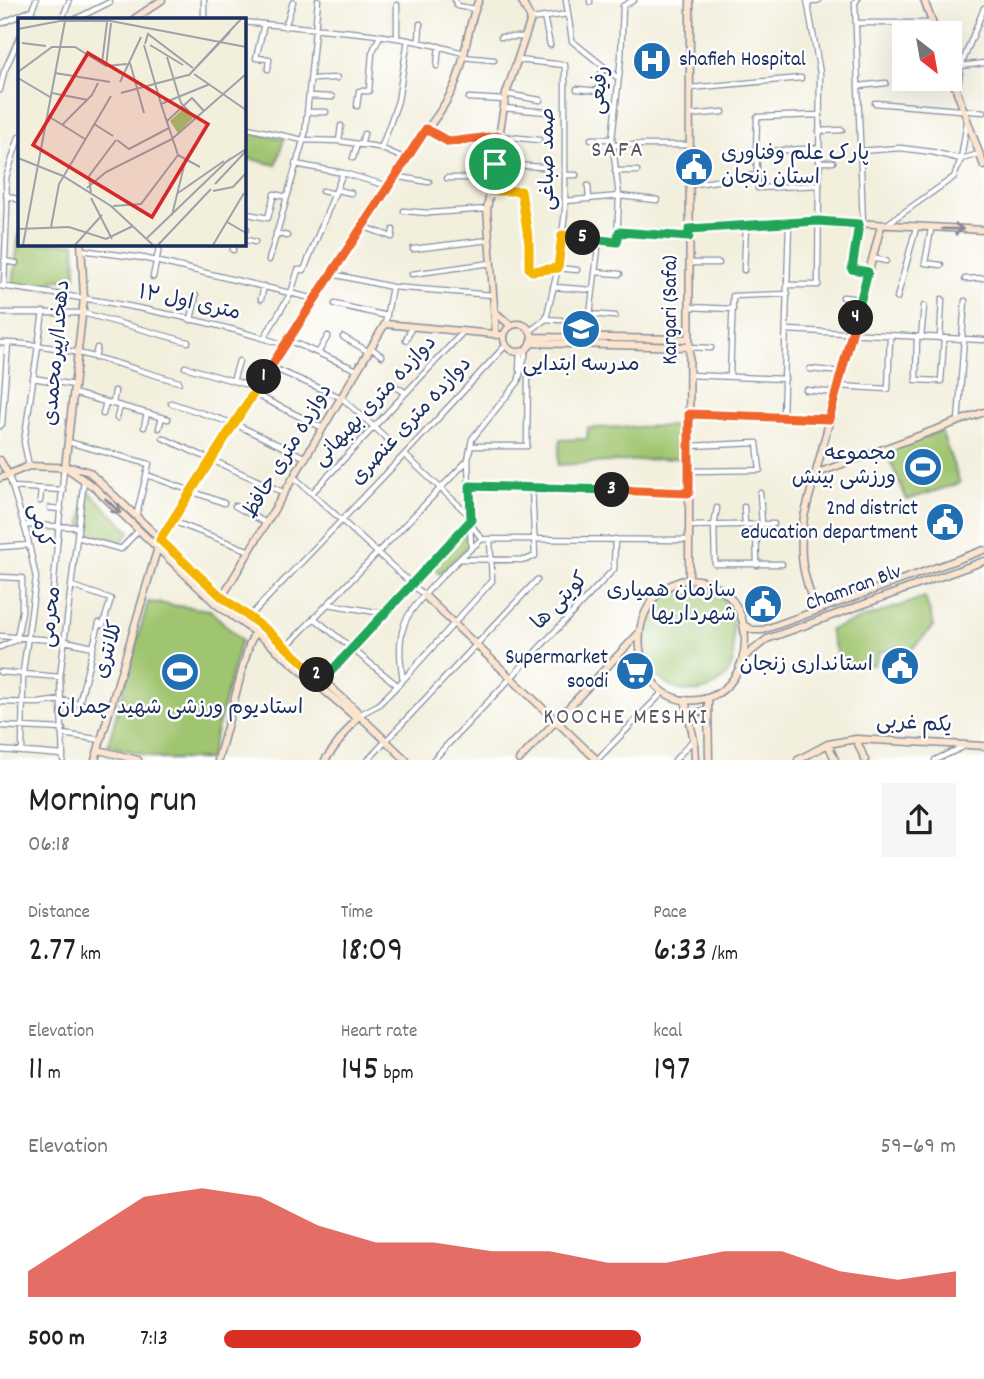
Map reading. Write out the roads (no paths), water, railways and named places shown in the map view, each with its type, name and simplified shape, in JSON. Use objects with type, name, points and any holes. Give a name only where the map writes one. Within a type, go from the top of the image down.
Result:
[{"type":"main road","points":[[137,18],[162,0]]},
{"type":"main road","name":"کلانتری","points":[[95,760],[160,540],[457,79],[471,17],[480,0]]},
{"type":"main road","points":[[496,335],[487,209],[505,97],[531,19],[521,0]]},
{"type":"main road","name":"Kargari (Safa)","points":[[689,579],[690,0]]},
{"type":"main road","points":[[924,0],[931,21]]},
{"type":"main road","points":[[957,93],[984,166]]},
{"type":"main road","points":[[689,233],[818,221],[984,230]]},
{"type":"main road","points":[[816,611],[802,572],[802,527],[882,226]]},
{"type":"main road","name":"دهخدا/پیرمحمدی","points":[[65,467],[83,313],[81,247]]},
{"type":"main road","points":[[495,312],[511,326]]},
{"type":"main road","points":[[386,320],[412,326],[504,335]]},
{"type":"main road","name":"دوازده متری حافظ","points":[[222,597],[386,320]]},
{"type":"main road","points":[[520,324],[530,340],[520,352],[506,345],[504,335],[511,326],[520,324]]},
{"type":"main road","points":[[530,340],[689,343]]},
{"type":"main road","points":[[814,474],[984,412]]},
{"type":"main road","points":[[0,460],[9,476]]},
{"type":"main road","points":[[0,478],[29,466],[77,468],[89,472],[222,597],[323,680],[406,760]]},
{"type":"main road","points":[[65,467],[84,480],[216,604],[255,632],[353,715],[359,715]]},
{"type":"main road","name":"Chamran Blv","points":[[760,630],[984,550]]},
{"type":"main road","name":"Chamran Blv","points":[[742,659],[762,643],[984,561]]},
{"type":"main road","points":[[928,570],[931,580]]},
{"type":"main road","points":[[689,579],[713,583],[723,589],[738,609],[743,625],[745,642],[736,676],[728,685],[708,698],[685,700],[663,692],[654,684],[645,668],[639,633],[648,604],[665,586],[689,579]]},
{"type":"main road","points":[[425,596],[597,760]]},
{"type":"main road","points":[[218,760],[249,645],[258,625]]},
{"type":"main road","points":[[743,625],[760,630]]},
{"type":"main road","points":[[760,630],[756,636],[762,643]]},
{"type":"main road","points":[[519,760],[639,633]]},
{"type":"main road","points":[[708,698],[709,760]]},
{"type":"main road","points":[[685,700],[694,740],[695,760]]},
{"type":"main road","points":[[691,725],[694,714],[698,711],[706,713],[709,723]]},
{"type":"main road","points":[[326,760],[359,715]]},
{"type":"main road","points":[[856,739],[865,760]]},
{"type":"main road","name":"یکم غربی","points":[[798,760],[828,744],[856,739],[984,746]]},
{"type":"main road","points":[[828,744],[835,760]]},
{"type":"main road","points":[[99,750],[138,760]]},
{"type":"street","points":[[28,18],[36,0]]},
{"type":"street","points":[[204,0],[204,18]]},
{"type":"street","points":[[269,260],[303,140],[318,0]]},
{"type":"street","points":[[456,0],[457,6],[475,9]]},
{"type":"street","points":[[565,0],[572,41],[619,78]]},
{"type":"street","name":"رفیعی","points":[[619,232],[619,196],[613,142],[623,6],[634,0]]},
{"type":"street","points":[[788,285],[818,285],[820,73],[807,2],[819,0]]},
{"type":"street","points":[[857,0],[861,225],[852,269],[868,272]]},
{"type":"street","points":[[62,18],[69,2]]},
{"type":"street","points":[[78,18],[110,2]]},
{"type":"street","points":[[285,27],[293,2]]},
{"type":"street","points":[[397,5],[397,38]]},
{"type":"street","points":[[962,63],[984,8]]},
{"type":"street","points":[[0,24],[32,10]]},
{"type":"street","points":[[531,19],[568,14]]},
{"type":"street","points":[[544,18],[550,46]]},
{"type":"street","points":[[245,22],[314,27],[419,41],[462,55],[494,60]]},
{"type":"street","points":[[857,23],[892,23]]},
{"type":"street","points":[[264,24],[256,58],[269,59],[268,69]]},
{"type":"street","points":[[419,24],[419,41]]},
{"type":"street","points":[[356,106],[359,91],[369,91],[372,53],[380,36]]},
{"type":"street","points":[[502,37],[526,37]]},
{"type":"street","points":[[0,90],[2,72],[18,40]]},
{"type":"street","points":[[381,149],[398,101],[408,40]]},
{"type":"street","points":[[438,66],[439,46]]},
{"type":"street","name":"صمد صباغی","points":[[518,60],[565,65],[565,201],[558,268],[546,319]]},
{"type":"street","points":[[962,66],[984,63]]},
{"type":"street","points":[[577,89],[598,91],[600,75],[605,68]]},
{"type":"street","points":[[311,79],[337,78]]},
{"type":"street","points":[[689,88],[801,78]]},
{"type":"street","points":[[859,86],[886,83]]},
{"type":"street","points":[[309,96],[332,97]]},
{"type":"street","points":[[469,98],[540,100]]},
{"type":"street","points":[[875,103],[984,112]]},
{"type":"street","points":[[503,108],[547,113]]},
{"type":"street","points":[[307,112],[326,112]]},
{"type":"street","points":[[689,115],[723,112]]},
{"type":"street","points":[[819,185],[758,188],[756,152],[757,117],[820,115]]},
{"type":"street","points":[[882,226],[954,177],[961,159],[968,121]]},
{"type":"street","points":[[339,141],[341,126]]},
{"type":"street","points":[[245,127],[303,140],[359,144],[405,159]]},
{"type":"street","points":[[426,129],[449,142],[499,136],[539,140]]},
{"type":"street","points":[[819,131],[842,130]]},
{"type":"street","points":[[353,158],[364,134]]},
{"type":"street","points":[[592,139],[689,145]]},
{"type":"street","points":[[2,286],[8,205],[3,178],[18,140]]},
{"type":"street","points":[[756,152],[819,148]]},
{"type":"street","points":[[860,150],[900,148],[961,159],[979,153]]},
{"type":"street","points":[[819,162],[833,162]]},
{"type":"street","points":[[295,164],[343,173],[388,187]]},
{"type":"street","points":[[495,164],[543,167]]},
{"type":"street","points":[[615,171],[637,172]]},
{"type":"street","points":[[264,338],[291,293],[298,270],[304,270],[343,173]]},
{"type":"street","points":[[565,175],[576,175]]},
{"type":"street","points":[[689,185],[756,175]]},
{"type":"street","points":[[394,176],[429,182]]},
{"type":"street","points":[[447,178],[493,178]]},
{"type":"street","points":[[588,186],[589,199]]},
{"type":"street","points":[[323,191],[351,193]]},
{"type":"street","points":[[491,191],[521,191],[529,243],[529,268],[532,271],[558,268],[577,270]]},
{"type":"street","points":[[245,213],[268,218],[274,194],[287,197]]},
{"type":"street","points":[[6,195],[18,200]]},
{"type":"street","points":[[565,201],[619,196],[657,200]]},
{"type":"street","points":[[404,211],[429,213],[487,209]]},
{"type":"street","points":[[783,417],[789,223]]},
{"type":"street","points":[[362,226],[392,237],[393,230]]},
{"type":"street","points":[[744,270],[746,226]]},
{"type":"street","points":[[897,298],[916,228]]},
{"type":"street","points":[[931,229],[925,263],[941,265]]},
{"type":"street","points":[[562,235],[617,242],[619,232],[689,233]]},
{"type":"street","points":[[276,233],[287,236]]},
{"type":"street","points":[[245,240],[255,242]]},
{"type":"street","points":[[413,249],[489,240]]},
{"type":"street","points":[[587,342],[599,240]]},
{"type":"street","points":[[309,242],[316,244]]},
{"type":"street","points":[[153,277],[160,245]]},
{"type":"street","points":[[81,247],[156,261],[315,299]]},
{"type":"street","points":[[872,258],[886,261]]},
{"type":"street","points":[[4,261],[16,262]]},
{"type":"street","points":[[689,262],[719,263]]},
{"type":"street","points":[[412,274],[492,263]]},
{"type":"street","points":[[595,272],[620,274]]},
{"type":"street","points":[[331,274],[392,287],[493,295]]},
{"type":"street","points":[[965,279],[984,278]]},
{"type":"street","name":"۱۲ متری اول","points":[[2,286],[84,298],[237,329],[318,353],[358,370]]},
{"type":"street","points":[[261,299],[264,286]]},
{"type":"street","points":[[335,304],[386,320],[392,287]]},
{"type":"street","points":[[553,287],[593,289]]},
{"type":"street","points":[[730,376],[733,296],[788,294]]},
{"type":"street","points":[[191,320],[196,296]]},
{"type":"street","points":[[843,297],[861,299]]},
{"type":"street","points":[[924,306],[915,380],[941,381],[942,299]]},
{"type":"street","points":[[958,422],[964,301]]},
{"type":"street","points":[[689,307],[733,309]]},
{"type":"street","points":[[29,466],[24,442],[43,312]]},
{"type":"street","points":[[0,313],[83,313],[188,342]]},
{"type":"street","points":[[589,314],[615,316]]},
{"type":"street","points":[[471,548],[468,460],[471,446],[478,432],[518,382],[530,340],[546,319],[561,320]]},
{"type":"street","points":[[406,340],[412,326]]},
{"type":"street","points":[[787,330],[984,340]]},
{"type":"street","name":"دوازده متری بهبهانی","points":[[312,494],[463,331]]},
{"type":"street","points":[[318,353],[328,336]]},
{"type":"street","points":[[806,390],[888,388],[890,336]]},
{"type":"street","points":[[343,337],[382,356]]},
{"type":"street","points":[[0,343],[77,353],[180,382]]},
{"type":"street","points":[[0,426],[8,343]]},
{"type":"street","points":[[689,343],[711,348]]},
{"type":"street","name":"دوازده متری عنصری","points":[[248,618],[506,345]]},
{"type":"street","points":[[95,358],[97,348]]},
{"type":"street","points":[[518,382],[520,352]]},
{"type":"street","points":[[233,381],[239,361]]},
{"type":"street","points":[[108,372],[111,363]]},
{"type":"street","points":[[185,367],[233,381],[256,391],[324,428]]},
{"type":"street","points":[[271,367],[342,398],[394,445]]},
{"type":"street","points":[[810,369],[842,372]]},
{"type":"street","points":[[689,375],[785,379]]},
{"type":"street","points":[[161,387],[164,377]]},
{"type":"street","points":[[471,446],[527,446],[528,377]]},
{"type":"street","points":[[33,378],[165,418],[159,428]]},
{"type":"street","points":[[392,384],[406,393]]},
{"type":"street","points":[[113,404],[116,391]]},
{"type":"street","points":[[130,408],[134,399]]},
{"type":"street","points":[[103,414],[106,402]]},
{"type":"street","points":[[171,403],[235,424],[306,458]]},
{"type":"street","points":[[117,418],[120,406]]},
{"type":"street","points":[[144,426],[147,413]]},
{"type":"street","points":[[689,414],[829,419]]},
{"type":"street","points":[[163,438],[285,492]]},
{"type":"street","points":[[68,442],[149,464],[136,517]]},
{"type":"street","points":[[689,446],[757,443],[760,470],[689,471]]},
{"type":"street","points":[[404,455],[471,520],[482,539]]},
{"type":"street","points":[[286,647],[468,460]]},
{"type":"street","points":[[52,603],[65,467]]},
{"type":"street","points":[[147,475],[224,503]]},
{"type":"street","name":"کرمی","points":[[9,476],[36,578],[21,638],[22,752]]},
{"type":"street","points":[[294,477],[425,596]]},
{"type":"street","name":"محرمی","points":[[63,757],[60,677],[84,480]]},
{"type":"street","points":[[470,486],[689,493]]},
{"type":"street","points":[[460,559],[493,560],[535,556],[532,487]]},
{"type":"street","points":[[13,488],[63,490]]},
{"type":"street","points":[[40,501],[41,489]]},
{"type":"street","points":[[757,565],[760,493]]},
{"type":"street","points":[[235,506],[267,523]]},
{"type":"street","points":[[744,507],[745,524]]},
{"type":"street","points":[[50,508],[61,509]]},
{"type":"street","points":[[717,508],[714,526],[715,565],[782,564]]},
{"type":"street","points":[[323,680],[471,520]]},
{"type":"street","points":[[172,521],[250,551]]},
{"type":"street","points":[[689,526],[774,524]]},
{"type":"street","points":[[24,525],[78,527]]},
{"type":"street","points":[[77,537],[121,549],[138,531]]},
{"type":"street","points":[[402,680],[400,658],[404,622],[425,596],[482,539],[689,540]]},
{"type":"street","points":[[359,715],[378,705],[492,581],[490,539]]},
{"type":"street","name":"کویتی ها","points":[[433,760],[614,569],[615,539]]},
{"type":"street","points":[[0,547],[29,544]]},
{"type":"street","points":[[0,577],[22,578],[21,638]]},
{"type":"street","points":[[368,760],[537,580]]},
{"type":"street","points":[[72,586],[111,599],[103,625],[99,623],[79,704]]},
{"type":"street","points":[[328,604],[383,613]]},
{"type":"street","points":[[314,618],[397,685]]},
{"type":"street","points":[[0,636],[65,641],[93,648]]},
{"type":"street","points":[[0,647],[21,638]]},
{"type":"street","points":[[0,672],[60,677]]},
{"type":"street","points":[[597,760],[663,692]]},
{"type":"street","points":[[0,702],[61,700],[111,709]]},
{"type":"street","points":[[0,726],[63,732],[102,740]]},
{"type":"street","points":[[675,760],[694,740]]},
{"type":"street","points":[[935,760],[965,745]]},
{"type":"street","points":[[0,750],[63,757]]},
{"type":"place","name":"shafieh Hospital","points":[[652,61]]},
{"type":"place","name":"پارک علم وفناوری استان زنجان","points":[[694,167]]},
{"type":"place","name":"مدرسه ابتدایی","points":[[581,329]]},
{"type":"place","name":"مجموعه ورزشی بینش","points":[[923,467]]},
{"type":"place","name":"2nd district education department","points":[[945,522]]},
{"type":"place","name":"سازمان همیاری شهرداریها","points":[[763,604]]},
{"type":"place","name":"استانداری زنجان","points":[[900,666]]},
{"type":"place","name":"Supermarket soodi","points":[[635,671]]},
{"type":"place","name":"استادیوم ورزشی شهید چمران","points":[[180,672]]},
{"type":"district","name":"SAFA","points":[[618,151]]},
{"type":"district","name":"KOOCHE MESHKI","points":[[626,718]]}]
